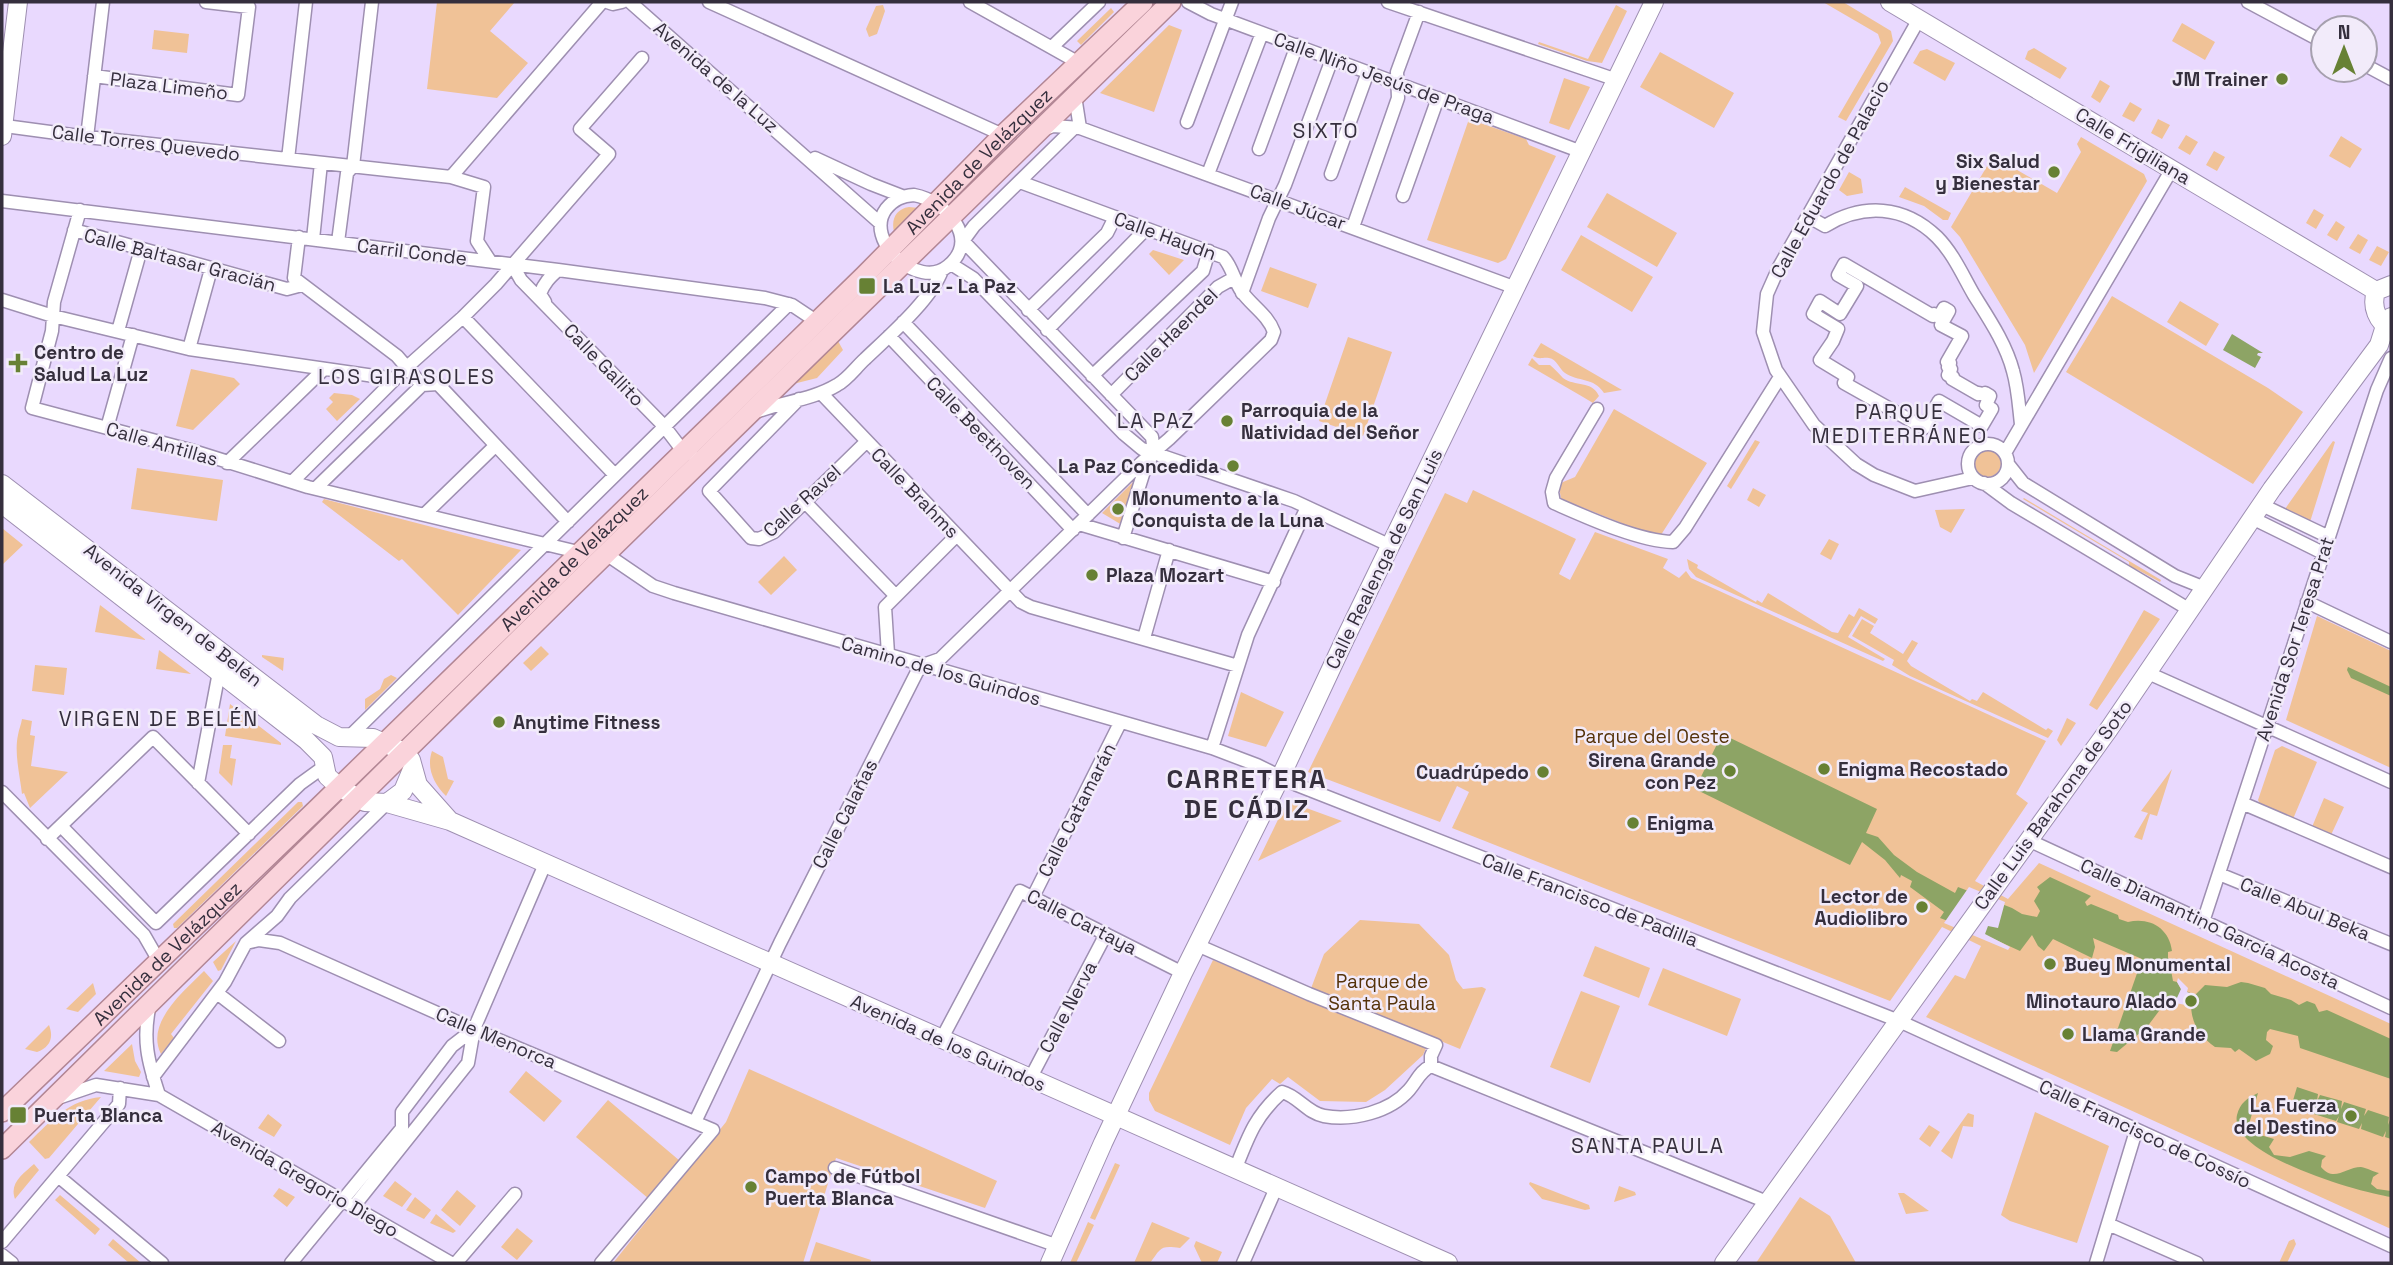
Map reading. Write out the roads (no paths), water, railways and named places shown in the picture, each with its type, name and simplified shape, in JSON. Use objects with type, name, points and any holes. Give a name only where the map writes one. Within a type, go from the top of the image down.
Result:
[{"type":"main road","points":[[3,131],[18,2]]},
{"type":"main road","name":"Avenida de Velázquez","points":[[943,210],[1003,135],[1143,2]]},
{"type":"main road","name":"Avenida de Velázquez","points":[[2,1149],[358,799],[409,760],[607,554],[749,415],[943,210],[1039,131],[1171,2]]},
{"type":"main road","name":"Calle Realenga de San Luis","points":[[1049,1263],[1183,973],[1281,776],[1654,2]]},
{"type":"main road","name":"Calle Frigiliana","points":[[1890,2],[2172,169],[2384,288]]},
{"type":"main road","name":"Avenida de Velázquez","points":[[2,1112],[817,321],[897,256]]},
{"type":"main road","points":[[2384,288],[2373,300],[2374,309],[2388,336]]},
{"type":"main road","name":"Calle Luis Barahona de Soto","points":[[1724,1263],[2148,673],[2257,512],[2388,336]]},
{"type":"main road","name":"Avenida Virgen de Belén","points":[[2,484],[316,725],[330,734],[348,738],[363,737],[383,743],[409,760]]},
{"type":"main road","name":"Avenida Virgen de Belén","points":[[2,504],[317,750],[323,757],[327,776],[339,787]]},
{"type":"main road","points":[[325,766],[329,757],[348,738]]},
{"type":"main road","points":[[387,803],[403,791],[409,760]]},
{"type":"main road","name":"Avenida de los Guindos","points":[[409,760],[418,785],[450,821]]},
{"type":"main road","points":[[339,787],[358,799]]},
{"type":"main road","name":"Avenida de los Guindos","points":[[358,799],[387,803],[450,821],[1448,1263]]},
{"type":"street","points":[[88,137],[103,2]]},
{"type":"street","name":"Plaza Limeño","points":[[94,76],[238,95],[249,7],[206,2]]},
{"type":"street","points":[[288,159],[306,2]]},
{"type":"street","points":[[338,242],[347,173],[353,166],[372,2]]},
{"type":"street","points":[[452,177],[605,2],[622,2]]},
{"type":"street","name":"Avenida de la Luz","points":[[630,2],[803,152],[880,223]]},
{"type":"street","points":[[709,2],[1003,135]]},
{"type":"street","points":[[970,2],[1079,63]]},
{"type":"street","points":[[1052,47],[1098,2]]},
{"type":"street","name":"Calle Niño Jesús de Praga","points":[[1188,2],[1224,19],[1582,152]]},
{"type":"street","points":[[1187,121],[1232,2]]},
{"type":"street","points":[[1388,2],[1617,80]]},
{"type":"street","points":[[2248,2],[2309,35]]},
{"type":"street","points":[[1353,227],[1398,98],[1397,72],[1419,12]]},
{"type":"street","name":"Calle Eduardo de Palacio","points":[[1919,19],[1779,267],[1767,294],[1763,332],[1780,377],[1814,425],[1845,455],[1874,475],[1915,491],[1978,481]]},
{"type":"street","points":[[1208,174],[1262,33]]},
{"type":"street","points":[[1259,149],[1297,46]]},
{"type":"street","points":[[292,482],[407,367],[463,317],[609,154],[580,129],[642,58]]},
{"type":"street","points":[[1242,293],[1332,58]]},
{"type":"street","points":[[1331,174],[1368,72]]},
{"type":"street","points":[[963,241],[974,226],[1077,127],[1075,96]]},
{"type":"street","points":[[1403,197],[1438,98]]},
{"type":"street","name":"Calle Júcar","points":[[1039,131],[1053,126],[1077,127],[1516,288]]},
{"type":"street","name":"Calle Torres Quevedo","points":[[3,131],[88,137],[452,177],[484,187],[477,241],[489,261]]},
{"type":"street","name":"Avenida de la Luz","points":[[803,152],[902,196],[924,197],[943,210]]},
{"type":"street","points":[[313,239],[321,163]]},
{"type":"street","points":[[1978,481],[2000,480],[2021,424],[2172,169]]},
{"type":"street","name":"Calle Haydn","points":[[1020,183],[1223,257],[1242,293],[1271,323],[1274,332],[1270,340],[1154,453]]},
{"type":"street","points":[[902,196],[884,211],[880,223],[881,238],[897,256],[912,269],[928,272],[947,267],[973,278],[1124,434],[1142,449],[1307,507],[1391,546]]},
{"type":"street","name":"Carril Conde","points":[[2,201],[765,298],[789,304],[817,321]]},
{"type":"street","points":[[1809,217],[1825,226],[1840,217],[1867,209],[1894,210],[1917,221],[1938,238],[2000,337],[2013,370],[2021,424]]},
{"type":"street","points":[[53,316],[54,302],[80,210]]},
{"type":"street","points":[[943,210],[961,232],[963,241],[1152,437],[1154,453],[1145,468],[1123,538]]},
{"type":"street","points":[[1028,310],[1107,233],[1115,217]]},
{"type":"street","points":[[1047,330],[1146,229]]},
{"type":"street","name":"Calle Baltasar Gracián","points":[[74,230],[287,289],[302,285],[397,356],[422,384],[438,384],[568,522]]},
{"type":"street","points":[[299,237],[294,278],[302,285]]},
{"type":"street","name":"Avenida de Velázquez","points":[[749,415],[821,393],[840,383],[889,336],[939,281],[963,241]]},
{"type":"street","points":[[118,331],[141,249]]},
{"type":"street","name":"Calle Haendel","points":[[1092,376],[1203,271],[1209,251]]},
{"type":"street","name":"Calle Gallito","points":[[512,264],[521,280],[664,426],[683,451]]},
{"type":"street","points":[[1844,264],[1933,316],[1934,314],[1939,317],[1944,308],[1949,311],[1941,325],[1962,337],[1947,362],[1950,363],[1948,367],[1951,369],[1948,375],[1978,394],[1985,393],[1990,396],[1986,405],[1992,409],[1982,426],[1939,401],[1924,428],[1844,383],[1847,377],[1820,360],[1839,329],[1813,314],[1820,301],[1840,314],[1857,286],[1838,275],[1844,264]]},
{"type":"street","points":[[189,349],[211,269]]},
{"type":"street","points":[[548,309],[540,294],[545,283],[558,270]]},
{"type":"street","name":"Calle Haendel","points":[[1111,395],[1218,287],[1234,278]]},
{"type":"street","points":[[2,300],[53,316],[189,349],[395,379]]},
{"type":"street","name":"Avenida de Velázquez","points":[[348,738],[789,304]]},
{"type":"street","name":"Calle Antillas","points":[[53,316],[52,331],[32,408],[292,482],[578,552]]},
{"type":"street","points":[[463,317],[615,475]]},
{"type":"street","name":"Calle Beethoven","points":[[903,321],[1080,523]]},
{"type":"street","points":[[107,428],[133,335]]},
{"type":"street","name":"Calle Beethoven","points":[[889,336],[1080,523]]},
{"type":"street","name":"Avenida Sor Teresa Prat","points":[[2203,922],[2378,390],[2388,336]]},
{"type":"street","points":[[227,463],[324,369]]},
{"type":"street","points":[[1597,409],[1556,478],[1552,492],[1554,503],[1658,541],[1673,541],[1685,528],[1780,377]]},
{"type":"street","points":[[316,488],[422,384]]},
{"type":"street","name":"Calle Brahms","points":[[821,393],[1009,591]]},
{"type":"street","name":"Avenida de Velázquez","points":[[709,491],[799,400]]},
{"type":"street","name":"Calle Ravel","points":[[709,491],[751,538],[760,539],[774,532],[866,442]]},
{"type":"street","points":[[2190,610],[1978,481],[1968,467],[1973,450],[1984,444],[2001,449],[2023,483],[2175,576],[2205,588]]},
{"type":"street","points":[[424,515],[495,446]]},
{"type":"street","points":[[683,451],[703,459]]},
{"type":"street","points":[[923,665],[940,659],[1154,453]]},
{"type":"street","points":[[804,501],[896,596]]},
{"type":"street","points":[[1212,748],[1248,635],[1307,507]]},
{"type":"street","points":[[2257,512],[2329,537]]},
{"type":"street","points":[[2257,512],[2323,552]]},
{"type":"street","points":[[1080,523],[1274,582]]},
{"type":"street","points":[[888,654],[885,607],[956,536]]},
{"type":"street","points":[[1144,638],[1170,550]]},
{"type":"street","name":"Camino de los Guindos","points":[[607,554],[653,586],[1212,748],[1281,776]]},
{"type":"street","points":[[1009,591],[1031,607],[1238,666]]},
{"type":"street","points":[[2307,602],[2391,642]]},
{"type":"street","name":"Calle Calañas","points":[[695,1122],[770,964],[923,665]]},
{"type":"street","points":[[198,783],[219,672]]},
{"type":"street","points":[[2148,673],[2391,782]]},
{"type":"street","name":"Calle Catamarán","points":[[1033,897],[1120,723]]},
{"type":"street","points":[[47,839],[153,737],[249,834]]},
{"type":"street","name":"Avenida de Velázquez","points":[[61,826],[156,923],[300,784],[325,766]]},
{"type":"street","name":"Calle Francisco de Padilla","points":[[1281,776],[1308,790],[1899,1021]]},
{"type":"street","points":[[2,792],[144,935],[159,961]]},
{"type":"street","points":[[153,1077],[230,975],[247,943],[277,916],[290,898],[387,803]]},
{"type":"street","points":[[2242,803],[2391,867]]},
{"type":"street","name":"Calle Diamantino García Acosta","points":[[2028,840],[2391,1008]]},
{"type":"street","points":[[291,1263],[349,1204],[468,1063],[474,1029],[545,864]]},
{"type":"street","name":"Calle Abul Beka","points":[[2219,873],[2391,944]]},
{"type":"street","name":"Calle Cartaya","points":[[941,1040],[1020,891],[1183,973]]},
{"type":"street","points":[[277,916],[275,924],[280,943]]},
{"type":"street","name":"Calle Nerva","points":[[1030,1080],[1106,934]]},
{"type":"street","name":"Calle Menorca","points":[[247,943],[259,940],[280,943],[713,1130],[600,1263]]},
{"type":"street","points":[[1198,944],[1309,994],[1436,1045],[1431,1056],[1431,1066]]},
{"type":"street","points":[[217,993],[279,1041]]},
{"type":"street","points":[[151,1002],[146,1034],[147,1056],[159,1095]]},
{"type":"street","name":"Calle Francisco de Cossío","points":[[1899,1021],[2391,1246]]},
{"type":"street","points":[[349,1204],[402,1128],[402,1112],[452,1046],[474,1029]]},
{"type":"street","points":[[1235,1170],[1251,1128],[1264,1109],[1282,1092],[1323,1116],[1372,1114],[1409,1091],[1424,1069],[1431,1066],[1767,1202]]},
{"type":"street","name":"Avenida Gregorio Diego","points":[[53,1100],[96,1086],[159,1095],[454,1263]]},
{"type":"street","points":[[2,1242],[119,1104],[120,1088]]},
{"type":"street","points":[[2096,1263],[2136,1131]]},
{"type":"street","points":[[835,1168],[1058,1246]]},
{"type":"street","points":[[58,1176],[162,1263]]},
{"type":"street","points":[[1243,1263],[1276,1188]]},
{"type":"street","points":[[454,1263],[515,1194]]},
{"type":"street","points":[[2108,1224],[2197,1263]]},
{"type":"place","name":"JM Trainer","points":[[2282,79]]},
{"type":"place","name":"Six Salud y Bienestar","points":[[2054,172]]},
{"type":"place","name":"La Luz - La Paz","points":[[867,286]]},
{"type":"place","name":"Centro de Salud La Luz","points":[[18,363]]},
{"type":"place","name":"Parroquia de la Natividad del Señor","points":[[1227,421]]},
{"type":"place","name":"La Paz Concedida","points":[[1233,466]]},
{"type":"place","name":"Monumento a la Conquista de la Luna","points":[[1118,509]]},
{"type":"place","name":"Plaza Mozart","points":[[1092,575]]},
{"type":"place","name":"Anytime Fitness","points":[[499,722]]},
{"type":"place","name":"Enigma Recostado","points":[[1824,769]]},
{"type":"place","name":"Sirena Grande con Pez","points":[[1730,771]]},
{"type":"place","name":"Cuadrúpedo","points":[[1543,772]]},
{"type":"place","name":"Enigma","points":[[1633,823]]},
{"type":"place","name":"Lector de Audiolibro","points":[[1922,907]]},
{"type":"place","name":"Buey Monumental","points":[[2050,964]]},
{"type":"place","name":"Minotauro Alado","points":[[2191,1001]]},
{"type":"place","name":"Llama Grande","points":[[2068,1034]]},
{"type":"place","name":"Puerta Blanca","points":[[18,1115]]},
{"type":"place","name":"La Fuerza del Destino","points":[[2351,1116]]},
{"type":"place","name":"Campo de Fútbol Puerta Blanca","points":[[751,1187]]},
{"type":"district","name":"SIXTO","points":[[1326,130]]},
{"type":"district","name":"LOS GIRASOLES","points":[[407,376]]},
{"type":"district","name":"LA PAZ","points":[[1156,420]]},
{"type":"district","name":"PARQUE MEDITERRÁNEO","points":[[1900,423]]},
{"type":"district","name":"VIRGEN DE BELÉN","points":[[159,718]]},
{"type":"district","name":"CARRETERA DE CÁDIZ","points":[[1247,794]]},
{"type":"district","name":"SANTA PAULA","points":[[1648,1145]]},
{"type":"park label","name":"Parque del Oeste","points":[[1652,736]]},
{"type":"park label","name":"Parque de Santa Paula","points":[[1382,992]]}]
